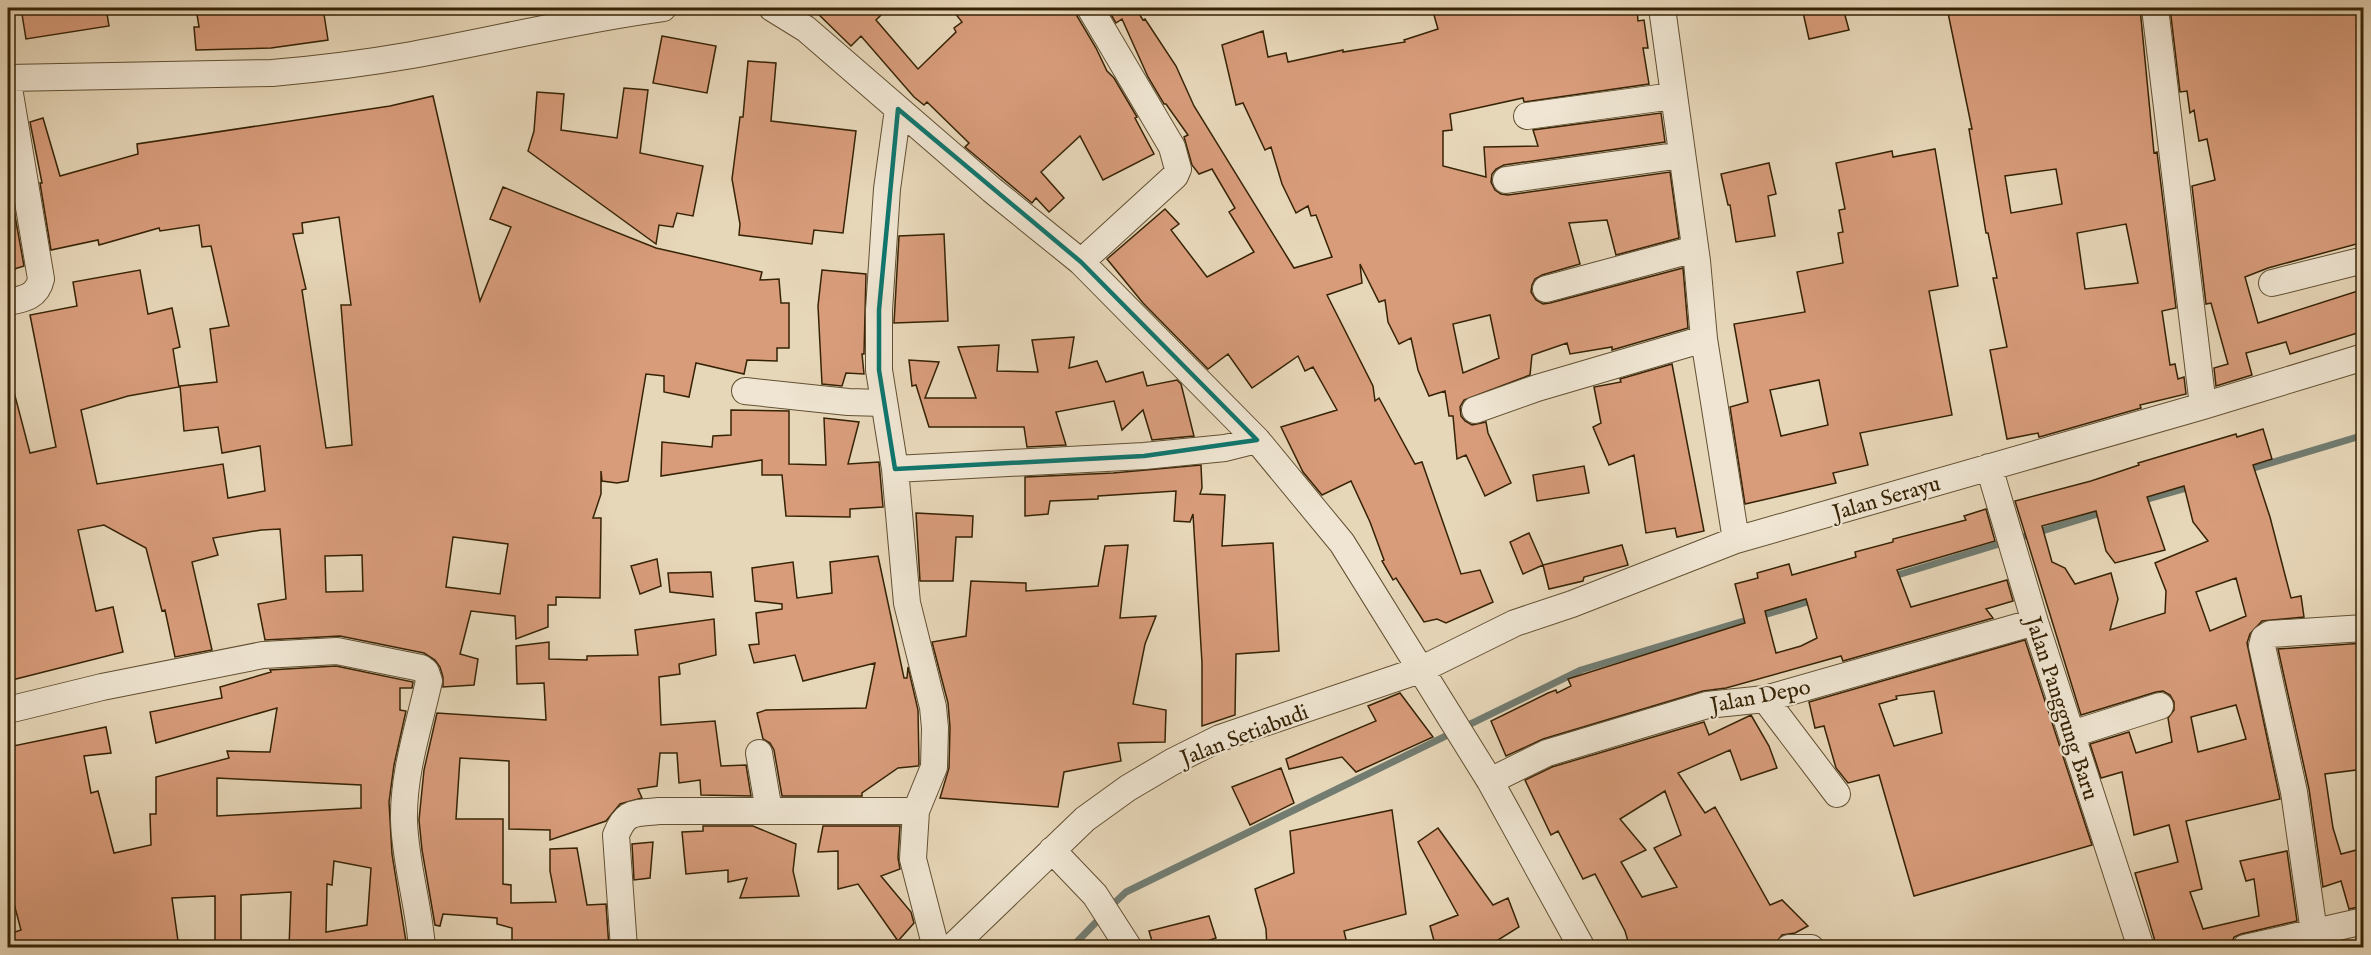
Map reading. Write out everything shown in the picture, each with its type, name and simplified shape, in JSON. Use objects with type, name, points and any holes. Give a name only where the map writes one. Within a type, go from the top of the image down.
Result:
[{"type":"street","points":[[8,302],[32,296],[39,289],[41,279],[8,80],[272,73],[303,70],[411,55],[618,10],[663,8]]},
{"type":"street","points":[[772,8],[806,29],[992,190],[1081,262],[1257,440],[1342,543],[1470,747],[1582,948]]},
{"type":"street","points":[[1081,262],[1175,176],[1178,169],[1172,147],[1090,8]]},
{"type":"street","points":[[1662,8],[1695,249],[1704,339],[1736,540]]},
{"type":"street","points":[[2155,8],[2203,406]]},
{"type":"street","points":[[1527,116],[1673,96]]},
{"type":"street","points":[[898,109],[887,189],[879,310],[879,370],[895,469],[907,603],[933,707],[934,767],[915,812],[913,859],[936,948]]},
{"type":"street","points":[[1506,180],[1682,155]]},
{"type":"street","points":[[1546,289],[1695,249]]},
{"type":"street","points":[[2272,283],[2364,260]]},
{"type":"street","points":[[1475,410],[1537,388],[1704,339]]},
{"type":"street","name":"Jalan Serayu","points":[[1420,670],[1515,623],[1736,540],[2203,406],[2364,357]]},
{"type":"street","points":[[745,391],[848,402],[883,403]]},
{"type":"street","points":[[895,469],[1144,456],[1226,448],[1257,440]]},
{"type":"street","name":"Jalan Panggung Baru","points":[[1989,467],[2035,622],[2141,948]]},
{"type":"street","name":"Jalan Depo","points":[[1490,781],[1547,753],[1707,705],[1765,699],[2035,622]]},
{"type":"street","points":[[2314,932],[2294,792],[2262,645],[2264,638],[2270,634],[2364,628]]},
{"type":"street","points":[[8,710],[102,687],[263,655],[337,651],[421,668],[426,672],[429,681],[408,772],[404,819],[422,948]]},
{"type":"street","name":"Jalan Setiabudi","points":[[951,948],[1084,819],[1128,788],[1172,762],[1220,738],[1420,670]]},
{"type":"street","points":[[1765,699],[1837,794]]},
{"type":"street","points":[[2072,734],[2160,706]]},
{"type":"street","points":[[759,753],[769,811]]},
{"type":"street","points":[[624,948],[616,835],[622,820],[632,814],[659,811],[915,812]]},
{"type":"street","points":[[1052,850],[1095,895],[1124,938]]},
{"type":"street","points":[[2245,948],[2364,921]]},
{"type":"street","points":[[1789,948],[1811,948]]},
{"type":"highlighted area","points":[[898,109],[1081,262],[1257,440],[1144,456],[895,469],[879,370],[879,310]]},
{"type":"building","points":[[21,8],[106,8],[109,26],[26,39]]},
{"type":"building","points":[[196,8],[323,8],[328,40],[271,48],[196,50],[194,27],[199,27]]},
{"type":"building","points":[[812,8],[888,8],[876,20],[918,69],[956,32],[954,28],[962,22],[951,8],[1075,8],[1077,16],[1107,71],[1114,78],[1137,117],[1135,118],[1154,154],[1103,180],[1080,136],[1041,172],[1064,198],[1049,212],[1036,198],[1032,203],[965,147],[969,143],[927,102],[924,105],[914,97],[861,36],[851,46]]},
{"type":"building","points":[[1107,8],[1139,8],[1136,9],[1176,66],[1194,106],[1294,268],[1332,257],[1316,215],[1311,216],[1308,206],[1296,213],[1282,184],[1271,147],[1265,150],[1243,103],[1236,105],[1222,45],[1263,31],[1268,57],[1286,53],[1288,62],[1343,50],[1343,52],[1405,42],[1404,40],[1438,29],[1432,8],[1637,8],[1638,21],[1644,20],[1648,48],[1643,48],[1649,84],[1524,102],[1523,98],[1450,114],[1452,130],[1443,131],[1443,166],[1486,177],[1484,147],[1538,146],[1533,130],[1661,113],[1665,142],[1504,165],[1492,174],[1491,182],[1495,190],[1508,195],[1670,172],[1679,238],[1616,255],[1607,220],[1569,223],[1580,264],[1535,279],[1531,292],[1536,300],[1543,304],[1550,303],[1683,268],[1688,328],[1612,350],[1612,347],[1570,354],[1567,343],[1532,355],[1530,375],[1464,400],[1460,407],[1461,416],[1472,425],[1486,422],[1488,433],[1511,483],[1485,496],[1466,455],[1457,459],[1453,416],[1449,416],[1445,391],[1429,396],[1418,370],[1411,338],[1399,344],[1388,322],[1385,300],[1379,302],[1360,264],[1362,283],[1327,295],[1373,386],[1375,401],[1379,398],[1415,464],[1422,462],[1461,574],[1480,570],[1493,602],[1446,623],[1437,619],[1424,622],[1396,578],[1393,580],[1382,561],[1384,560],[1370,522],[1351,481],[1322,495],[1303,472],[1281,427],[1337,410],[1313,367],[1305,371],[1298,356],[1252,388],[1228,354],[1208,369],[1143,303],[1107,259],[1165,209],[1179,224],[1171,230],[1207,277],[1254,252],[1229,212],[1235,208],[1212,169],[1199,174],[1192,165],[1184,137],[1188,135],[1164,104],[1148,77],[1122,19],[1116,23]],"holes":[[[1490,315],[1499,358],[1463,373],[1453,324]]]},
{"type":"building","points":[[1802,8],[1843,8],[1849,30],[1809,39]]},
{"type":"building","points":[[1947,8],[2140,8],[2154,153],[2157,152],[2176,308],[2162,311],[2170,365],[2175,364],[2178,379],[2184,377],[2186,394],[2140,405],[2141,408],[2043,436],[2039,437],[2038,433],[2007,439],[1990,350],[2007,347],[1993,278],[1997,278],[1988,233],[1986,233],[1969,129],[1972,129]],"holes":[[[2056,169],[2062,204],[2011,213],[2005,176]],[[2126,224],[2138,283],[2085,289],[2077,233]]]},
{"type":"building","points":[[2170,8],[2344,8],[2344,13],[2360,9],[2364,23],[2364,242],[2268,268],[2245,277],[2258,323],[2364,289],[2364,331],[2290,354],[2286,342],[2246,353],[2252,375],[2216,386],[2214,368],[2228,364],[2211,303],[2206,304],[2192,186],[2215,180],[2207,139],[2199,141],[2194,110],[2190,113],[2187,91],[2180,92]]},
{"type":"building","points":[[662,36],[716,46],[707,93],[653,83]]},
{"type":"building","points":[[748,61],[776,63],[771,121],[856,131],[843,233],[814,230],[812,244],[739,235],[740,224],[732,179],[740,117],[743,117]]},
{"type":"building","points":[[624,88],[648,90],[640,153],[703,166],[693,216],[677,213],[673,227],[659,225],[656,244],[528,151],[534,131],[537,92],[564,94],[561,130],[617,138]]},
{"type":"building","points":[[433,96],[480,301],[511,227],[490,219],[503,187],[656,248],[762,272],[760,280],[779,279],[781,303],[789,303],[789,348],[777,348],[777,361],[747,360],[744,374],[696,363],[689,397],[664,392],[664,376],[646,374],[628,481],[617,483],[602,481],[601,471],[601,494],[593,518],[601,518],[600,598],[556,597],[556,605],[548,605],[548,627],[516,639],[515,616],[471,611],[460,654],[478,659],[474,685],[443,687],[440,667],[435,660],[424,653],[340,636],[265,640],[258,604],[286,599],[280,529],[213,538],[218,555],[192,562],[212,650],[175,657],[165,610],[162,611],[146,548],[104,525],[78,530],[96,611],[113,607],[123,652],[8,681],[8,393],[14,392],[30,453],[56,447],[30,315],[77,306],[73,282],[140,270],[148,314],[172,308],[180,347],[173,349],[179,387],[128,396],[81,410],[97,484],[223,464],[228,498],[265,491],[260,446],[222,453],[218,427],[184,431],[180,386],[217,382],[210,329],[229,326],[211,246],[202,247],[199,225],[160,231],[159,228],[99,245],[98,240],[51,250],[40,183],[42,183],[30,122],[43,118],[60,176],[138,154],[137,144],[390,106]],"holes":[[[339,217],[351,305],[341,305],[352,445],[326,448],[302,290],[306,289],[293,234],[303,233],[302,223]],[[453,537],[508,544],[500,594],[446,587]],[[362,555],[363,591],[326,592],[325,556]]]},
{"type":"building","points":[[1935,149],[1958,286],[1929,291],[1952,415],[1860,433],[1868,465],[1833,473],[1836,483],[1745,504],[1730,407],[1748,402],[1734,324],[1805,312],[1797,272],[1843,263],[1838,233],[1843,232],[1839,210],[1845,209],[1836,163],[1892,151],[1893,157]],"holes":[[[1819,380],[1828,425],[1781,436],[1770,390]]]},
{"type":"building","points":[[1769,163],[1776,194],[1768,196],[1775,236],[1736,242],[1730,205],[1728,205],[1721,174]]},
{"type":"building","points":[[8,188],[10,188],[24,266],[8,271]]},
{"type":"building","points":[[944,234],[948,321],[894,323],[899,236]]},
{"type":"building","points":[[822,270],[866,274],[864,354],[862,354],[864,374],[846,373],[842,386],[822,384],[818,306]]},
{"type":"building","points":[[1074,337],[1069,368],[1097,361],[1106,382],[1143,372],[1147,386],[1177,380],[1181,384],[1194,436],[1152,440],[1143,410],[1122,430],[1114,401],[1056,412],[1066,445],[1027,447],[1024,427],[929,427],[916,385],[912,386],[909,360],[939,362],[925,398],[976,398],[958,347],[999,345],[997,371],[1038,372],[1032,340]]},
{"type":"building","points":[[1672,364],[1704,531],[1677,537],[1675,528],[1646,533],[1634,455],[1609,465],[1593,427],[1601,423],[1594,387],[1621,382],[1620,379]]},
{"type":"building","points":[[731,410],[789,411],[789,464],[826,465],[824,418],[859,422],[848,464],[879,462],[883,507],[850,509],[850,517],[786,516],[782,475],[762,475],[762,460],[661,476],[662,442],[712,447],[713,436],[731,435]]},
{"type":"building","points":[[2263,429],[2272,459],[2253,465],[2270,517],[2291,598],[2301,596],[2304,617],[2262,621],[2250,634],[2247,643],[2280,799],[2186,821],[2202,889],[2190,892],[2203,929],[2259,916],[2254,879],[2246,881],[2240,861],[2287,851],[2297,921],[2241,934],[2234,937],[2230,948],[2157,948],[2135,873],[2178,862],[2169,825],[2134,835],[2122,772],[2101,778],[2090,744],[2129,732],[2136,753],[2172,742],[2168,718],[2174,710],[2174,702],[2170,695],[2163,691],[2081,715],[2015,501],[2091,481],[2139,465],[2138,463],[2236,434],[2237,437]],"holes":[[[2184,486],[2193,522],[2208,541],[2155,563],[2166,591],[2165,613],[2110,630],[2118,599],[2111,573],[2075,584],[2065,568],[2052,562],[2042,526],[2096,511],[2106,551],[2115,563],[2165,550],[2147,497]],[[2236,578],[2246,616],[2210,631],[2196,592]],[[2236,705],[2246,739],[2198,752],[2191,717]]]},
{"type":"building","points":[[1201,465],[1200,494],[1225,495],[1222,546],[1273,543],[1279,651],[1236,654],[1235,715],[1202,726],[1202,663],[1193,514],[1190,522],[1174,521],[1176,491],[1098,496],[1098,499],[1050,501],[1048,514],[1025,516],[1025,477],[1113,473]]},
{"type":"building","points":[[1584,466],[1589,493],[1537,501],[1533,475]]},
{"type":"building","points":[[1986,509],[1995,541],[1897,570],[1911,607],[2007,580],[2013,601],[1986,609],[1993,618],[1843,661],[1841,656],[1726,688],[1703,691],[1543,739],[1506,756],[1491,721],[1548,693],[1556,690],[1557,693],[1571,686],[1568,679],[1745,623],[1735,584],[1758,578],[1757,573],[1789,564],[1792,575],[1856,557],[1855,552],[1893,542],[1893,539],[1966,520],[1964,516]],"holes":[[[1806,599],[1817,638],[1801,646],[1776,653],[1765,611]]]},
{"type":"building","points":[[916,513],[973,516],[972,537],[956,537],[953,581],[920,581]]},
{"type":"building","points":[[1529,533],[1543,565],[1523,574],[1510,542]]},
{"type":"building","points":[[1128,545],[1120,618],[1156,616],[1145,644],[1133,704],[1166,710],[1165,742],[1118,743],[1121,761],[1064,772],[1058,807],[940,798],[949,768],[950,727],[948,703],[932,642],[966,636],[971,581],[1026,583],[1026,591],[1098,586],[1105,546]]},
{"type":"building","points":[[1622,545],[1628,565],[1584,577],[1583,581],[1549,589],[1543,565]]},
{"type":"building","points":[[878,556],[904,678],[907,678],[908,667],[918,710],[919,764],[898,768],[862,793],[862,796],[782,796],[774,750],[770,743],[763,739],[757,713],[766,710],[866,708],[875,663],[803,681],[795,655],[754,663],[749,645],[759,644],[756,613],[782,609],[782,604],[755,601],[752,568],[793,562],[797,598],[832,593],[830,562]]},
{"type":"building","points":[[657,559],[661,586],[640,594],[631,566]]},
{"type":"building","points":[[711,572],[713,597],[670,592],[668,573]]},
{"type":"building","points":[[714,619],[716,655],[679,664],[680,674],[659,677],[661,725],[715,721],[721,766],[746,765],[751,796],[701,795],[700,780],[679,783],[677,753],[660,753],[657,786],[638,789],[642,798],[620,804],[606,821],[550,840],[550,830],[509,829],[509,761],[460,758],[456,819],[503,819],[503,884],[511,885],[511,903],[556,902],[550,871],[550,849],[577,848],[587,905],[606,904],[609,948],[512,948],[512,928],[497,924],[497,918],[443,914],[440,926],[435,925],[419,820],[424,770],[437,713],[546,720],[544,683],[517,684],[516,646],[549,642],[549,659],[587,660],[587,656],[638,655],[635,630]]},
{"type":"building","points":[[2025,640],[2092,845],[1914,896],[1879,775],[1848,783],[1836,768],[1824,726],[1815,728],[1809,702]],"holes":[[[1934,691],[1942,733],[1894,746],[1879,704],[1897,699],[1896,696]]]},
{"type":"building","points":[[2364,643],[2364,769],[2325,774],[2333,828],[2341,854],[2364,848],[2363,906],[2349,909],[2341,881],[2323,887],[2309,789],[2278,649]]},
{"type":"building","points":[[336,666],[413,682],[412,688],[400,688],[400,710],[406,711],[394,765],[389,802],[392,854],[407,948],[289,948],[291,892],[241,895],[241,948],[215,948],[215,896],[172,898],[179,948],[16,948],[12,933],[21,930],[8,881],[8,747],[106,727],[111,753],[84,756],[91,793],[98,791],[114,853],[151,845],[150,814],[156,814],[156,777],[229,758],[227,751],[270,752],[277,708],[156,743],[150,712],[222,698],[220,687],[271,672],[270,670]],"holes":[[[217,778],[361,785],[361,808],[217,816]],[[334,861],[371,868],[367,925],[326,932],[327,884],[332,885]]]},
{"type":"building","points":[[1400,693],[1433,737],[1356,772],[1342,757],[1289,769],[1286,759],[1376,721],[1368,706]]},
{"type":"building","points":[[1751,715],[1769,746],[1777,768],[1741,780],[1730,750],[1678,773],[1705,813],[1715,807],[1770,905],[1782,900],[1808,926],[1795,933],[1782,935],[1769,948],[1630,948],[1625,931],[1595,874],[1583,879],[1558,831],[1551,835],[1525,780],[1552,767],[1704,722],[1709,735]],"holes":[[[1665,791],[1681,835],[1654,848],[1677,887],[1642,897],[1621,862],[1646,850],[1620,819]]]},
{"type":"building","points":[[1281,768],[1294,803],[1250,825],[1232,787]]},
{"type":"building","points":[[1392,810],[1406,914],[1344,931],[1348,948],[1267,948],[1266,929],[1255,889],[1294,873],[1290,831]]},
{"type":"building","points":[[703,826],[753,826],[796,844],[793,871],[799,896],[740,898],[747,878],[728,882],[728,870],[686,874],[682,832],[703,831]]},
{"type":"building","points":[[823,826],[900,826],[898,858],[900,869],[881,876],[911,912],[914,923],[898,941],[858,884],[838,889],[838,851],[818,852]]},
{"type":"building","points":[[1438,828],[1493,905],[1508,898],[1519,927],[1490,945],[1436,948],[1430,926],[1458,915],[1418,842]]},
{"type":"building","points":[[653,842],[650,878],[634,880],[632,844]]},
{"type":"building","points":[[1209,916],[1216,938],[1187,948],[1154,948],[1149,931]]},
{"type":"waterway","points":[[2247,470],[2364,435]]},
{"type":"waterway","points":[[2141,501],[2194,486]]},
{"type":"waterway","points":[[1891,577],[2104,512]]},
{"type":"waterway","points":[[1110,907],[1126,892],[1581,670],[1814,600]]},
{"type":"waterway","points":[[1071,948],[1103,915]]}]
